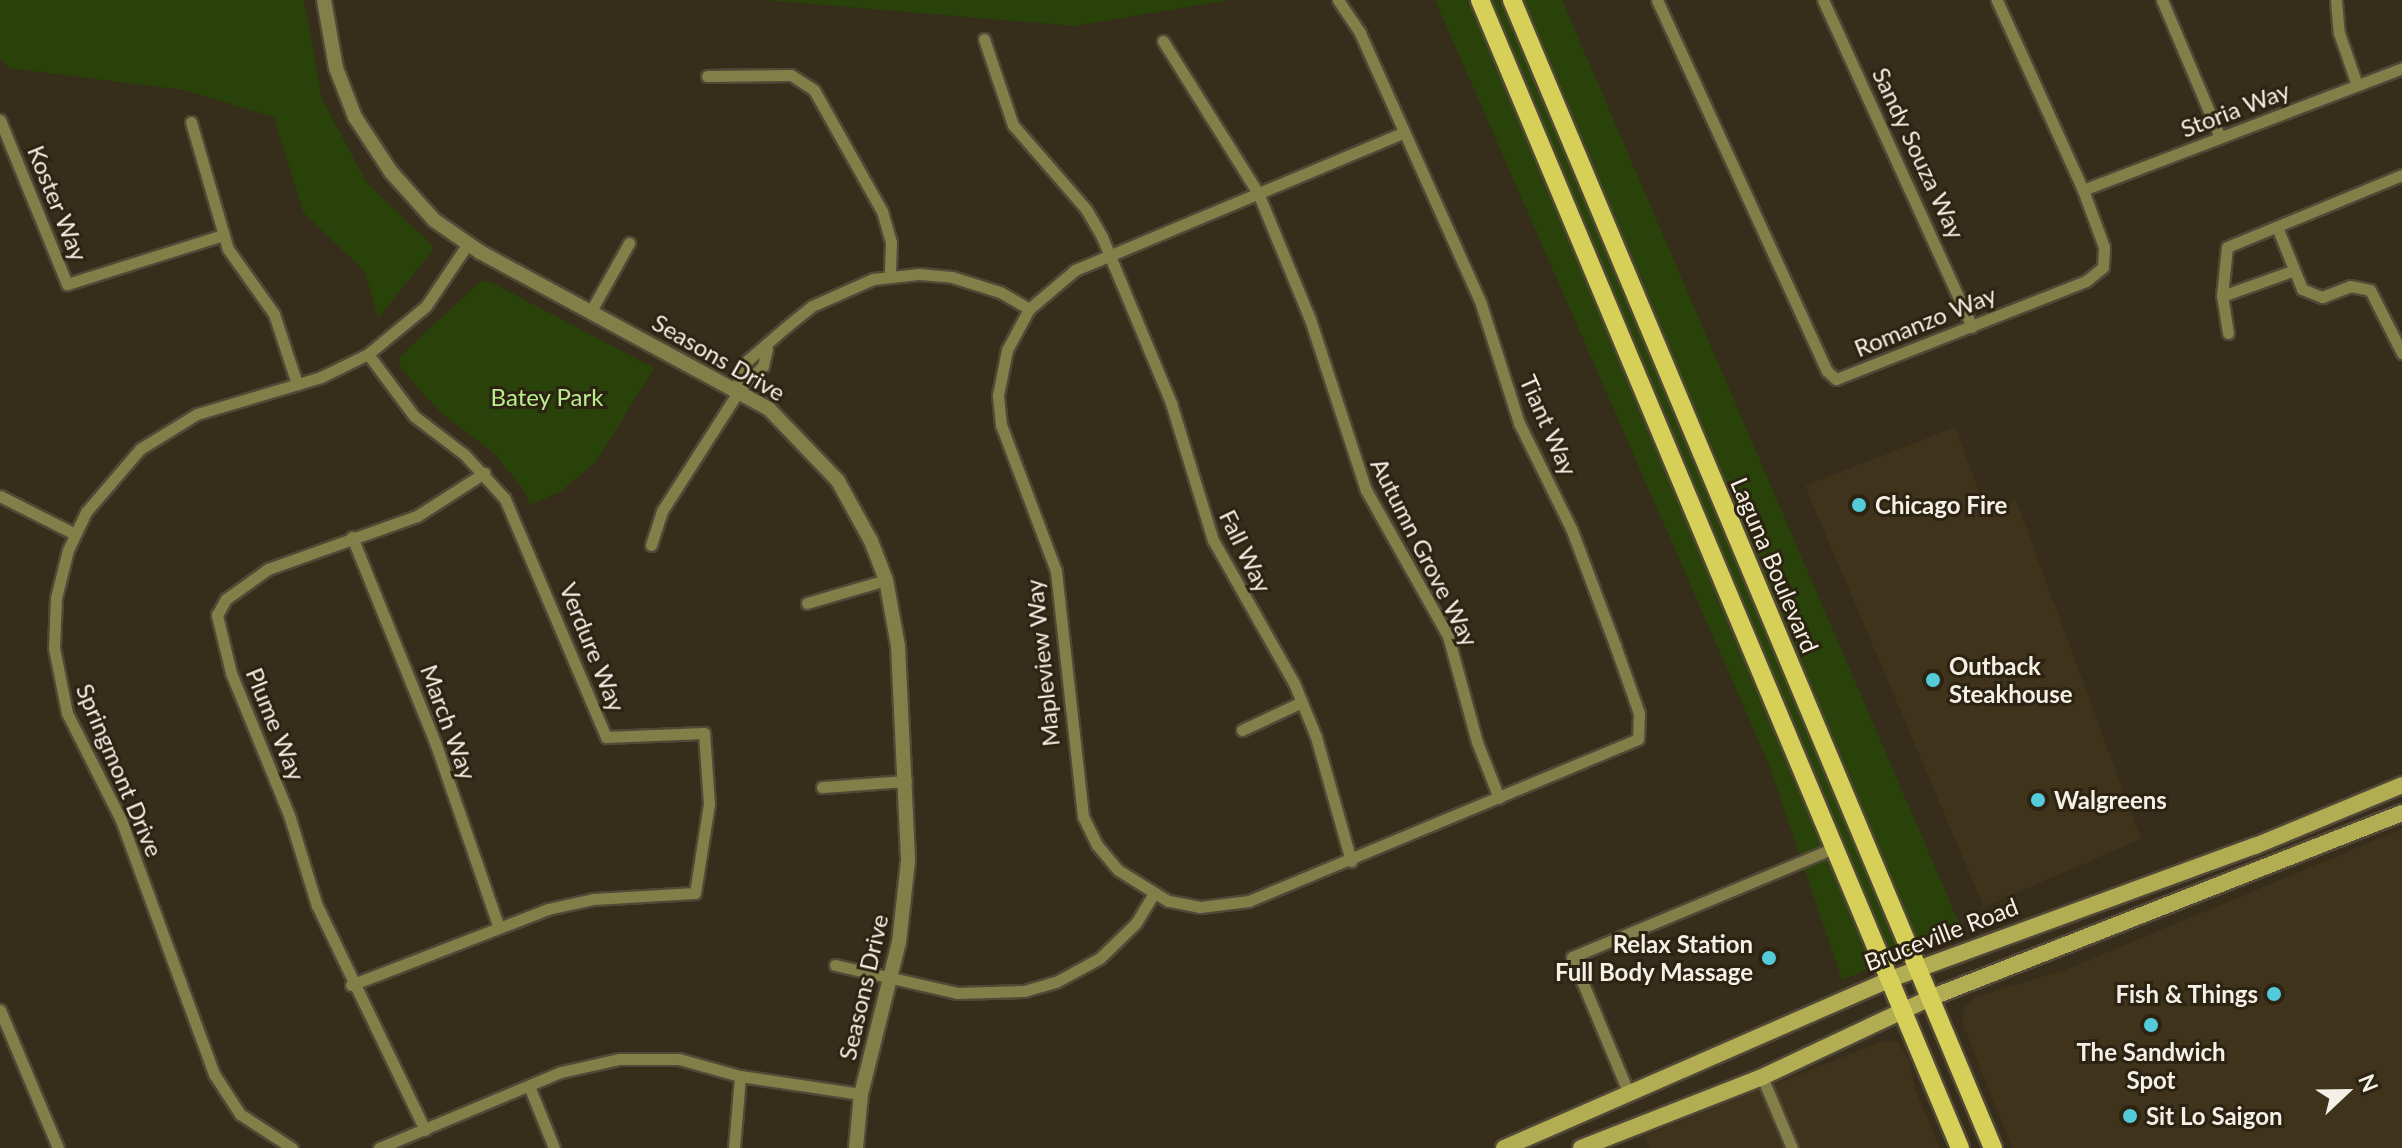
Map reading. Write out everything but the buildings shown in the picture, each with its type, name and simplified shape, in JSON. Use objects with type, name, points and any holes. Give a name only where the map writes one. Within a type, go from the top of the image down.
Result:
[{"type":"main road","points":[[1480,0],[1960,1148]]},
{"type":"main road","name":"Laguna Boulevard","points":[[1512,0],[1993,1148]]},
{"type":"main road","name":"Bruceville Road","points":[[1504,1148],[1888,980],[2255,846],[2402,785]]},
{"type":"main road","points":[[1581,1148],[1762,1077],[1930,998],[2402,813]]},
{"type":"street","name":"Seasons Drive","points":[[324,0],[336,68],[355,117],[406,189],[467,245],[740,389],[794,430],[838,481],[886,580],[898,646],[908,861],[891,978],[861,1094],[856,1148]]},
{"type":"street","name":"Tiant Way","points":[[1338,0],[1360,33],[1402,133],[1481,304],[1519,423],[1571,528],[1639,713],[1638,739]]},
{"type":"street","name":"Romanzo Way","points":[[1657,0],[1827,371],[1836,379],[2086,281],[2103,267],[2104,247],[2083,190],[1997,0]]},
{"type":"street","name":"Sandy Souza Way","points":[[1823,0],[1972,327]]},
{"type":"street","points":[[2162,0],[2220,137]]},
{"type":"street","points":[[2336,1],[2339,33],[2357,85]]},
{"type":"street","name":"Fall Way","points":[[984,39],[1013,125],[1040,163],[1086,209],[1109,255],[1171,403],[1213,540],[1302,702],[1351,861]]},
{"type":"street","name":"Autumn Grove Way","points":[[1163,41],[1258,193],[1310,319],[1366,490],[1448,636],[1477,742],[1499,798]]},
{"type":"street","name":"Storia Way","points":[[2083,190],[2402,68]]},
{"type":"street","points":[[707,76],[791,75],[814,90],[882,211],[891,242],[890,276]]},
{"type":"street","name":"Koster Way","points":[[0,120],[67,284],[223,235]]},
{"type":"street","points":[[191,122],[223,235],[235,262],[274,314],[297,384]]},
{"type":"street","name":"Mapleview Way","points":[[1402,133],[1109,255],[1062,278],[1029,309],[1007,350],[999,410],[1007,448],[1056,571],[1079,800],[1089,831],[1107,858],[1153,895],[1200,907],[1233,905],[1351,861],[1638,739]]},
{"type":"street","points":[[2228,333],[2222,296],[2227,247],[2402,175]]},
{"type":"street","points":[[2277,227],[2292,271],[2302,289],[2314,296],[2350,286],[2376,294],[2402,352]]},
{"type":"street","points":[[591,311],[629,243]]},
{"type":"street","name":"Springmont Drive","points":[[286,1147],[252,1125],[221,1089],[174,975],[121,820],[67,713],[53,631],[63,566],[75,534],[116,472],[167,430],[213,408],[297,384],[368,354],[426,306],[467,245]]},
{"type":"street","points":[[2222,296],[2292,271]]},
{"type":"street","points":[[651,545],[662,511],[740,389],[738,377],[748,360],[767,348],[812,306],[857,284],[890,276],[919,274],[968,280],[1029,309]]},
{"type":"street","name":"Verdure Way","points":[[351,985],[498,925],[594,899],[695,893],[708,822],[709,767],[704,733],[606,737],[520,528],[484,473],[414,416],[368,354]]},
{"type":"street","name":"Plume Way","points":[[425,1130],[392,1054],[351,985],[317,906],[276,780],[234,683],[217,615],[226,599],[268,569],[432,509],[484,473]]},
{"type":"street","points":[[0,496],[75,534]]},
{"type":"street","name":"March Way","points":[[352,537],[436,745],[498,925]]},
{"type":"street","points":[[807,603],[886,580]]},
{"type":"street","points":[[1242,730],[1302,702]]},
{"type":"street","points":[[822,787],[906,781]]},
{"type":"street","points":[[1629,1094],[1572,957],[1834,848]]},
{"type":"street","points":[[835,965],[974,994],[1040,987],[1078,971],[1113,947],[1153,895]]},
{"type":"street","points":[[0,1010],[58,1148]]},
{"type":"street","points":[[379,1148],[590,1064],[648,1058],[679,1059],[740,1076],[861,1094]]},
{"type":"street","points":[[734,1148],[740,1076]]},
{"type":"street","points":[[1762,1077],[1792,1148]]},
{"type":"street","points":[[529,1086],[554,1148]]},
{"type":"shaded area","points":[[1955,427],[1986,511],[2016,500],[2141,839],[1984,907],[1805,486]]},
{"type":"shaded area","points":[[2402,829],[2402,1148],[2012,1148],[1962,1022],[1965,1007],[1975,997],[2065,970]]},
{"type":"shaded area","points":[[1880,1042],[1897,1042],[1909,1059],[1915,1089],[1940,1148],[1649,1148],[1644,1136]]},
{"type":"green space","points":[[0,0],[304,0],[322,99],[367,183],[435,248],[378,318],[365,272],[303,212],[274,117],[184,90],[9,68],[0,58]]},
{"type":"green space","points":[[765,0],[1228,0],[1076,26]]},
{"type":"green space","points":[[1435,0],[1562,0],[1962,930],[1842,980],[1770,767]]},
{"type":"green space","name":"Batey Park","points":[[489,281],[654,368],[596,462],[560,492],[529,505],[525,492],[494,453],[441,413],[400,367],[400,356],[480,282]]},
{"type":"place","name":"Chicago Fire","points":[[1859,505]]},
{"type":"place","name":"Outback Steakhouse","points":[[1933,680]]},
{"type":"place","name":"Walgreens","points":[[2038,800]]},
{"type":"place","name":"Relax Station Full Body Massage","points":[[1769,958]]},
{"type":"place","name":"Fish & Things","points":[[2274,994]]},
{"type":"place","name":"The Sandwich Spot","points":[[2151,1025]]},
{"type":"place","name":"Sit Lo Saigon","points":[[2130,1116]]}]
